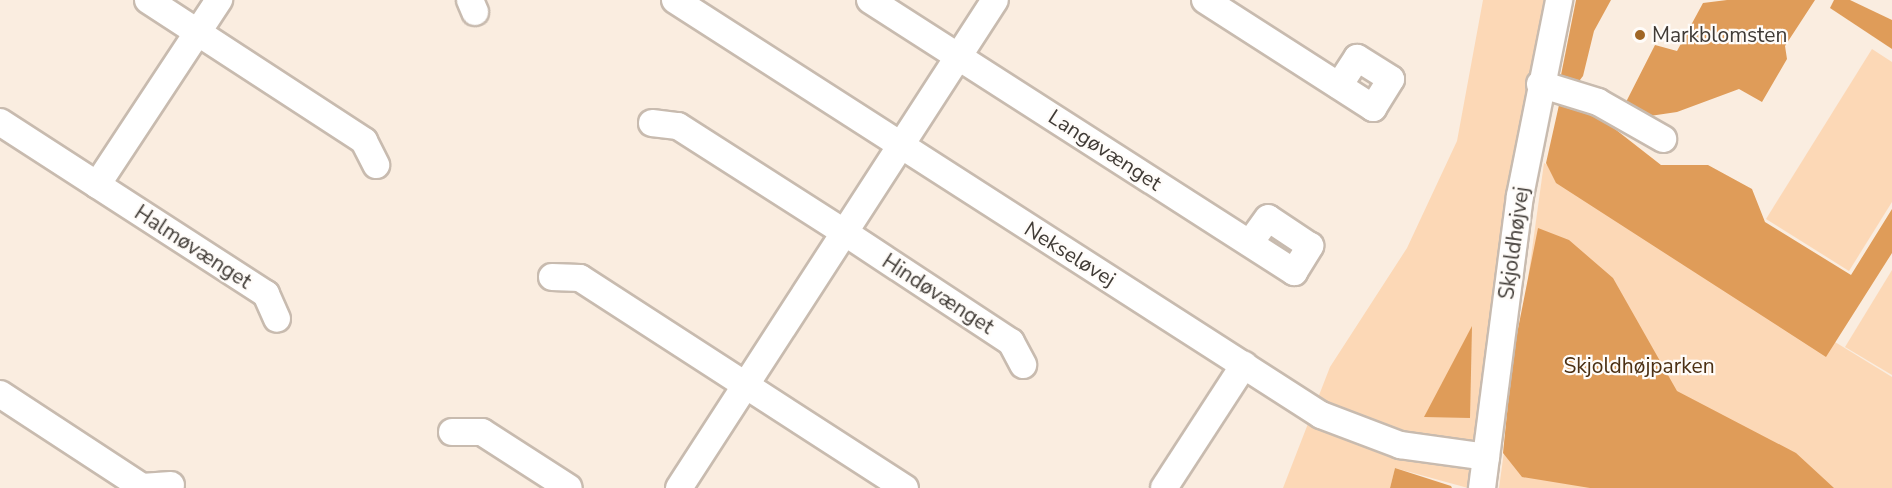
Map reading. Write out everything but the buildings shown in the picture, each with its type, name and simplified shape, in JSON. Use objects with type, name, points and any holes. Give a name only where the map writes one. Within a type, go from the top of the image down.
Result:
[{"type":"street","points":[[148,0],[364,141],[376,165]]},
{"type":"street","points":[[97,185],[219,0]]},
{"type":"street","name":"Nekseløvej","points":[[675,0],[901,147],[1347,428],[1400,445],[1486,457]]},
{"type":"street","name":"Langøvænget","points":[[870,0],[1250,243]]},
{"type":"street","points":[[679,488],[995,0]]},
{"type":"street","points":[[1205,0],[1339,86]]},
{"type":"street","name":"Skjoldhøjvej","points":[[1482,488],[1540,84],[1559,0]]},
{"type":"street","points":[[1540,84],[1598,102],[1663,139]]},
{"type":"street","name":"Halmøvænget","points":[[0,123],[266,294],[277,320]]},
{"type":"street","name":"Hindøvænget","points":[[652,123],[678,126],[844,232],[1011,342],[1023,365]]},
{"type":"street","points":[[552,277],[580,278],[905,488]]},
{"type":"street","points":[[1164,488],[1244,365]]},
{"type":"street","points":[[0,394],[142,487],[171,485]]},
{"type":"street","points":[[452,432],[482,432],[569,488]]},
{"type":"green space","points":[[1483,0],[1574,0],[1468,488],[1395,468],[1390,488],[1283,488],[1330,367],[1407,248],[1457,141]]},
{"type":"green space","points":[[1576,0],[1611,0],[1594,31],[1583,76],[1573,89],[1559,85]]},
{"type":"green space","points":[[1727,0],[1815,0],[1785,46],[1787,59],[1762,102],[1739,89],[1677,112],[1643,117],[1629,109],[1626,102],[1655,45],[1677,51],[1703,3]]},
{"type":"green space","points":[[1834,0],[1850,0],[1892,20],[1892,49],[1830,8]]},
{"type":"green space","points":[[1872,49],[1892,62],[1892,202],[1849,271],[1766,219]]},
{"type":"green space","points":[[1559,105],[1588,108],[1661,165],[1708,165],[1752,189],[1765,222],[1851,275],[1892,209],[1892,253],[1826,357],[1556,183],[1546,163]]},
{"type":"green space","name":"Skjoldhøjparken","points":[[1544,163],[1892,377],[1892,488],[1499,488]]},
{"type":"green space","points":[[1538,228],[1569,240],[1613,278],[1677,391],[1796,453],[1834,488],[1590,488],[1522,477],[1503,453],[1513,354]]},
{"type":"green space","points":[[1892,270],[1892,375],[1845,347]]},
{"type":"green space","points":[[1472,326],[1470,418],[1424,417]]},
{"type":"green space","points":[[1395,468],[1451,486],[1452,488],[1390,488]]},
{"type":"place","name":"Markblomsten","points":[[1640,35]]}]
